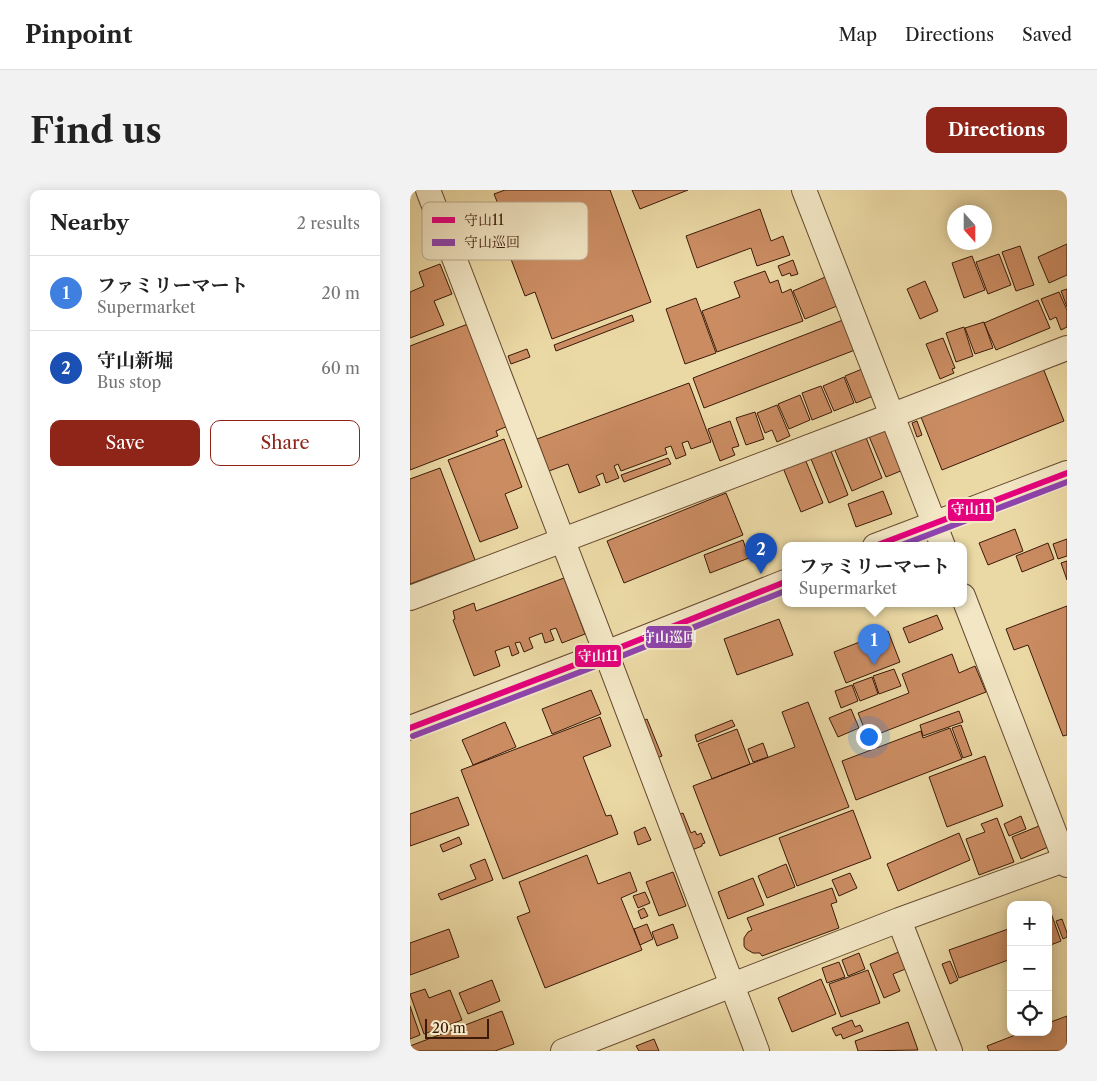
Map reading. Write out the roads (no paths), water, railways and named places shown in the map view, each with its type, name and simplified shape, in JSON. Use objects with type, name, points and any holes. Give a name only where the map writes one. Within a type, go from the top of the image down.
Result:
[{"type":"street","points":[[428,190],[433,202]]},
{"type":"street","points":[[804,190],[941,542]]},
{"type":"street","points":[[455,260],[757,1051]]},
{"type":"street","points":[[410,598],[893,416],[1067,348]]},
{"type":"street","points":[[885,542],[1067,473]]},
{"type":"street","points":[[410,728],[782,583]]},
{"type":"street","points":[[563,1051],[899,920],[1066,861],[967,606]]},
{"type":"street","points":[[899,920],[950,1051]]},
{"type":"place","name":"守山新堀","points":[[761,574]]},
{"type":"place","name":"ファミリーマート","points":[[874,665]]}]
